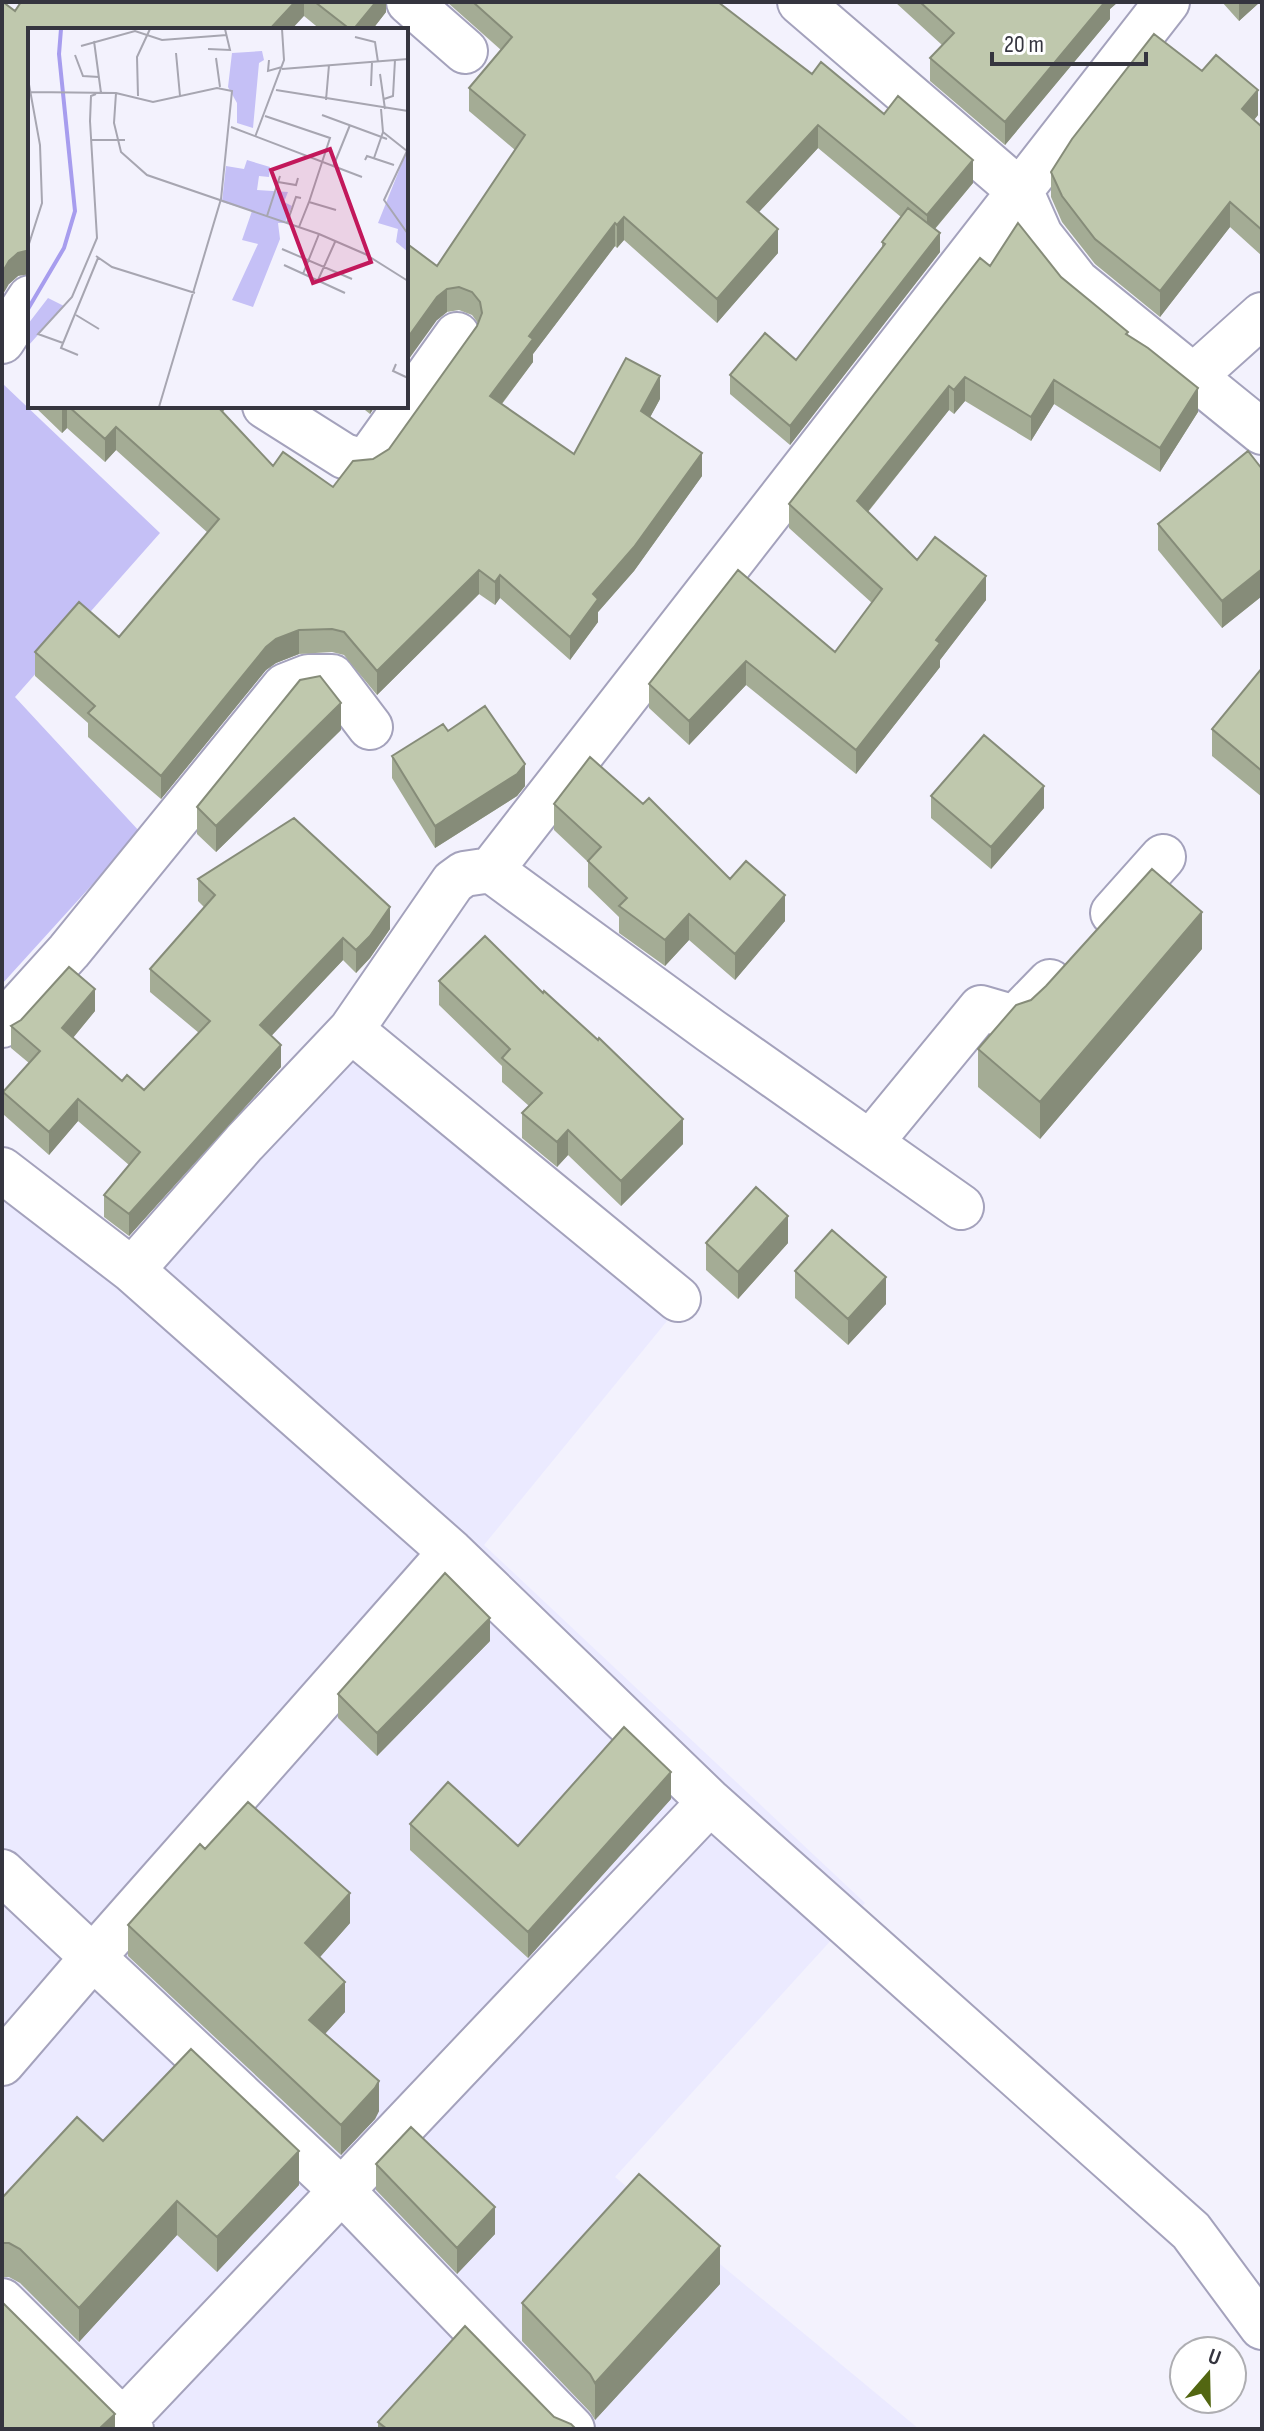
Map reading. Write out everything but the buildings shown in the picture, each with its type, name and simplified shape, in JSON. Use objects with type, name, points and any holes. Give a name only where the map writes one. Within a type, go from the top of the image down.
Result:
[{"type":"street","points":[[409,2],[465,51]]},
{"type":"street","points":[[800,2],[1021,192],[1040,235],[1077,282],[1262,432]]},
{"type":"street","points":[[132,1270],[244,1143],[351,1030],[453,882],[464,874],[491,870],[1167,2]]},
{"type":"street","points":[[2,341],[28,301]]},
{"type":"street","points":[[1194,376],[1262,315]]},
{"type":"street","points":[[408,403],[457,335]]},
{"type":"street","points":[[268,408],[344,456],[357,460],[369,458],[405,408]]},
{"type":"street","points":[[2,1025],[69,951],[285,686],[308,677],[332,677],[370,727]]},
{"type":"street","points":[[870,1143],[981,1008],[1015,1018],[1163,857]]},
{"type":"street","points":[[491,870],[961,1207]]},
{"type":"street","points":[[351,1030],[678,1299]]},
{"type":"street","points":[[2,1170],[132,1270],[451,1552],[710,1802],[1191,2231],[1262,2327]]},
{"type":"street","points":[[2,2063],[451,1552]]},
{"type":"street","points":[[2,2301],[127,2425],[341,2190],[710,1802]]},
{"type":"street","points":[[2,1872],[341,2190],[572,2429]]},
{"type":"shaded area","points":[[2,383],[160,533],[15,697],[140,832],[2,984]]},
{"type":"shaded area","points":[[354,1050],[667,1321],[484,1545],[865,1903],[615,2177],[919,2429],[2,2429],[2,1165],[143,1286]]}]
